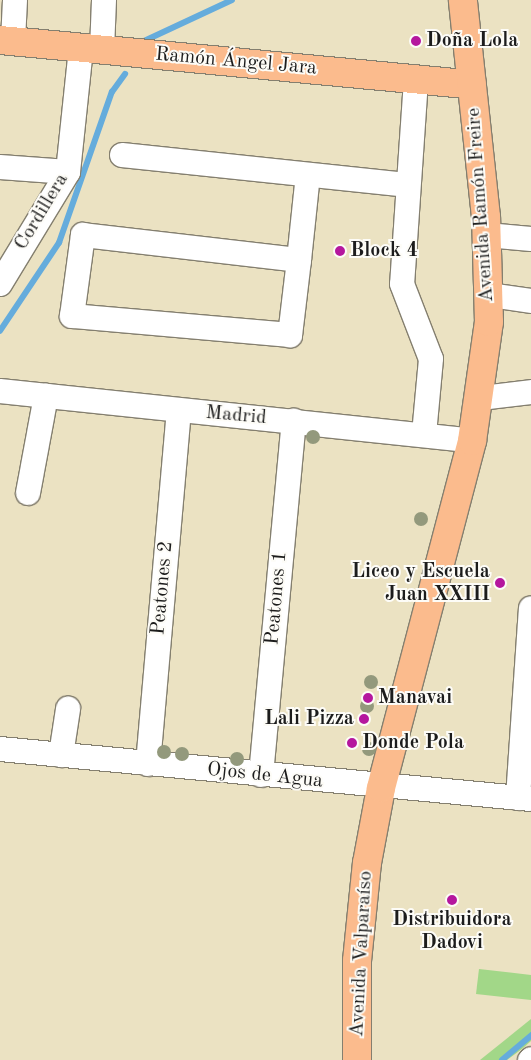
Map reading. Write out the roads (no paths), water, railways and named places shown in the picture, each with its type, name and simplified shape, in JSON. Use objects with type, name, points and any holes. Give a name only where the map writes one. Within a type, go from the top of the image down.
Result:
[{"type":"main road","name":"Avenida Ramón Freire","points":[[381,788],[472,441],[480,398],[490,295],[487,235],[463,0]]},
{"type":"main road","name":"Ramón Ángel Jara","points":[[7,40],[472,85]]},
{"type":"main road","name":"Avenida Valparaíso","points":[[357,1060],[361,907],[381,788]]},
{"type":"street","points":[[7,40],[15,0]]},
{"type":"street","name":"Cordillera","points":[[3,273],[68,172],[92,49],[104,0]]},
{"type":"street","points":[[416,80],[406,185],[402,284],[431,359],[424,434]]},
{"type":"street","points":[[122,155],[406,185]]},
{"type":"street","points":[[0,167],[68,172]]},
{"type":"street","points":[[298,260],[83,235],[72,316],[290,335],[308,175]]},
{"type":"street","points":[[487,235],[531,239]]},
{"type":"street","points":[[490,295],[531,301]]},
{"type":"street","name":"Madrid","points":[[0,391],[179,411],[424,434],[472,441]]},
{"type":"street","points":[[480,398],[531,392]]},
{"type":"street","points":[[28,493],[46,396]]},
{"type":"street","name":"Peatones 2","points":[[148,764],[179,411]]},
{"type":"street","name":"Peatones 1","points":[[260,775],[294,421]]},
{"type":"street","points":[[525,799],[531,608]]},
{"type":"street","points":[[61,755],[68,708]]},
{"type":"street","name":"Ojos de Agua","points":[[0,749],[381,788],[525,799]]},
{"type":"waterway","points":[[142,42],[232,0]]},
{"type":"waterway","points":[[0,331],[59,243],[112,92],[125,74]]},
{"type":"waterway","points":[[502,1060],[531,1036]]},
{"type":"place","name":"Doña Lola","points":[[416,41]]},
{"type":"place","name":"Block 4","points":[[340,251]]},
{"type":"place","name":"Liceo y Escuela Juan XXIII","points":[[500,583]]},
{"type":"place","name":"Manavai","points":[[368,698]]},
{"type":"place","name":"Lali Pizza","points":[[364,719]]},
{"type":"place","name":"Donde Pola","points":[[352,743]]},
{"type":"place","name":"Distribuidora Dadovi","points":[[452,900]]}]
